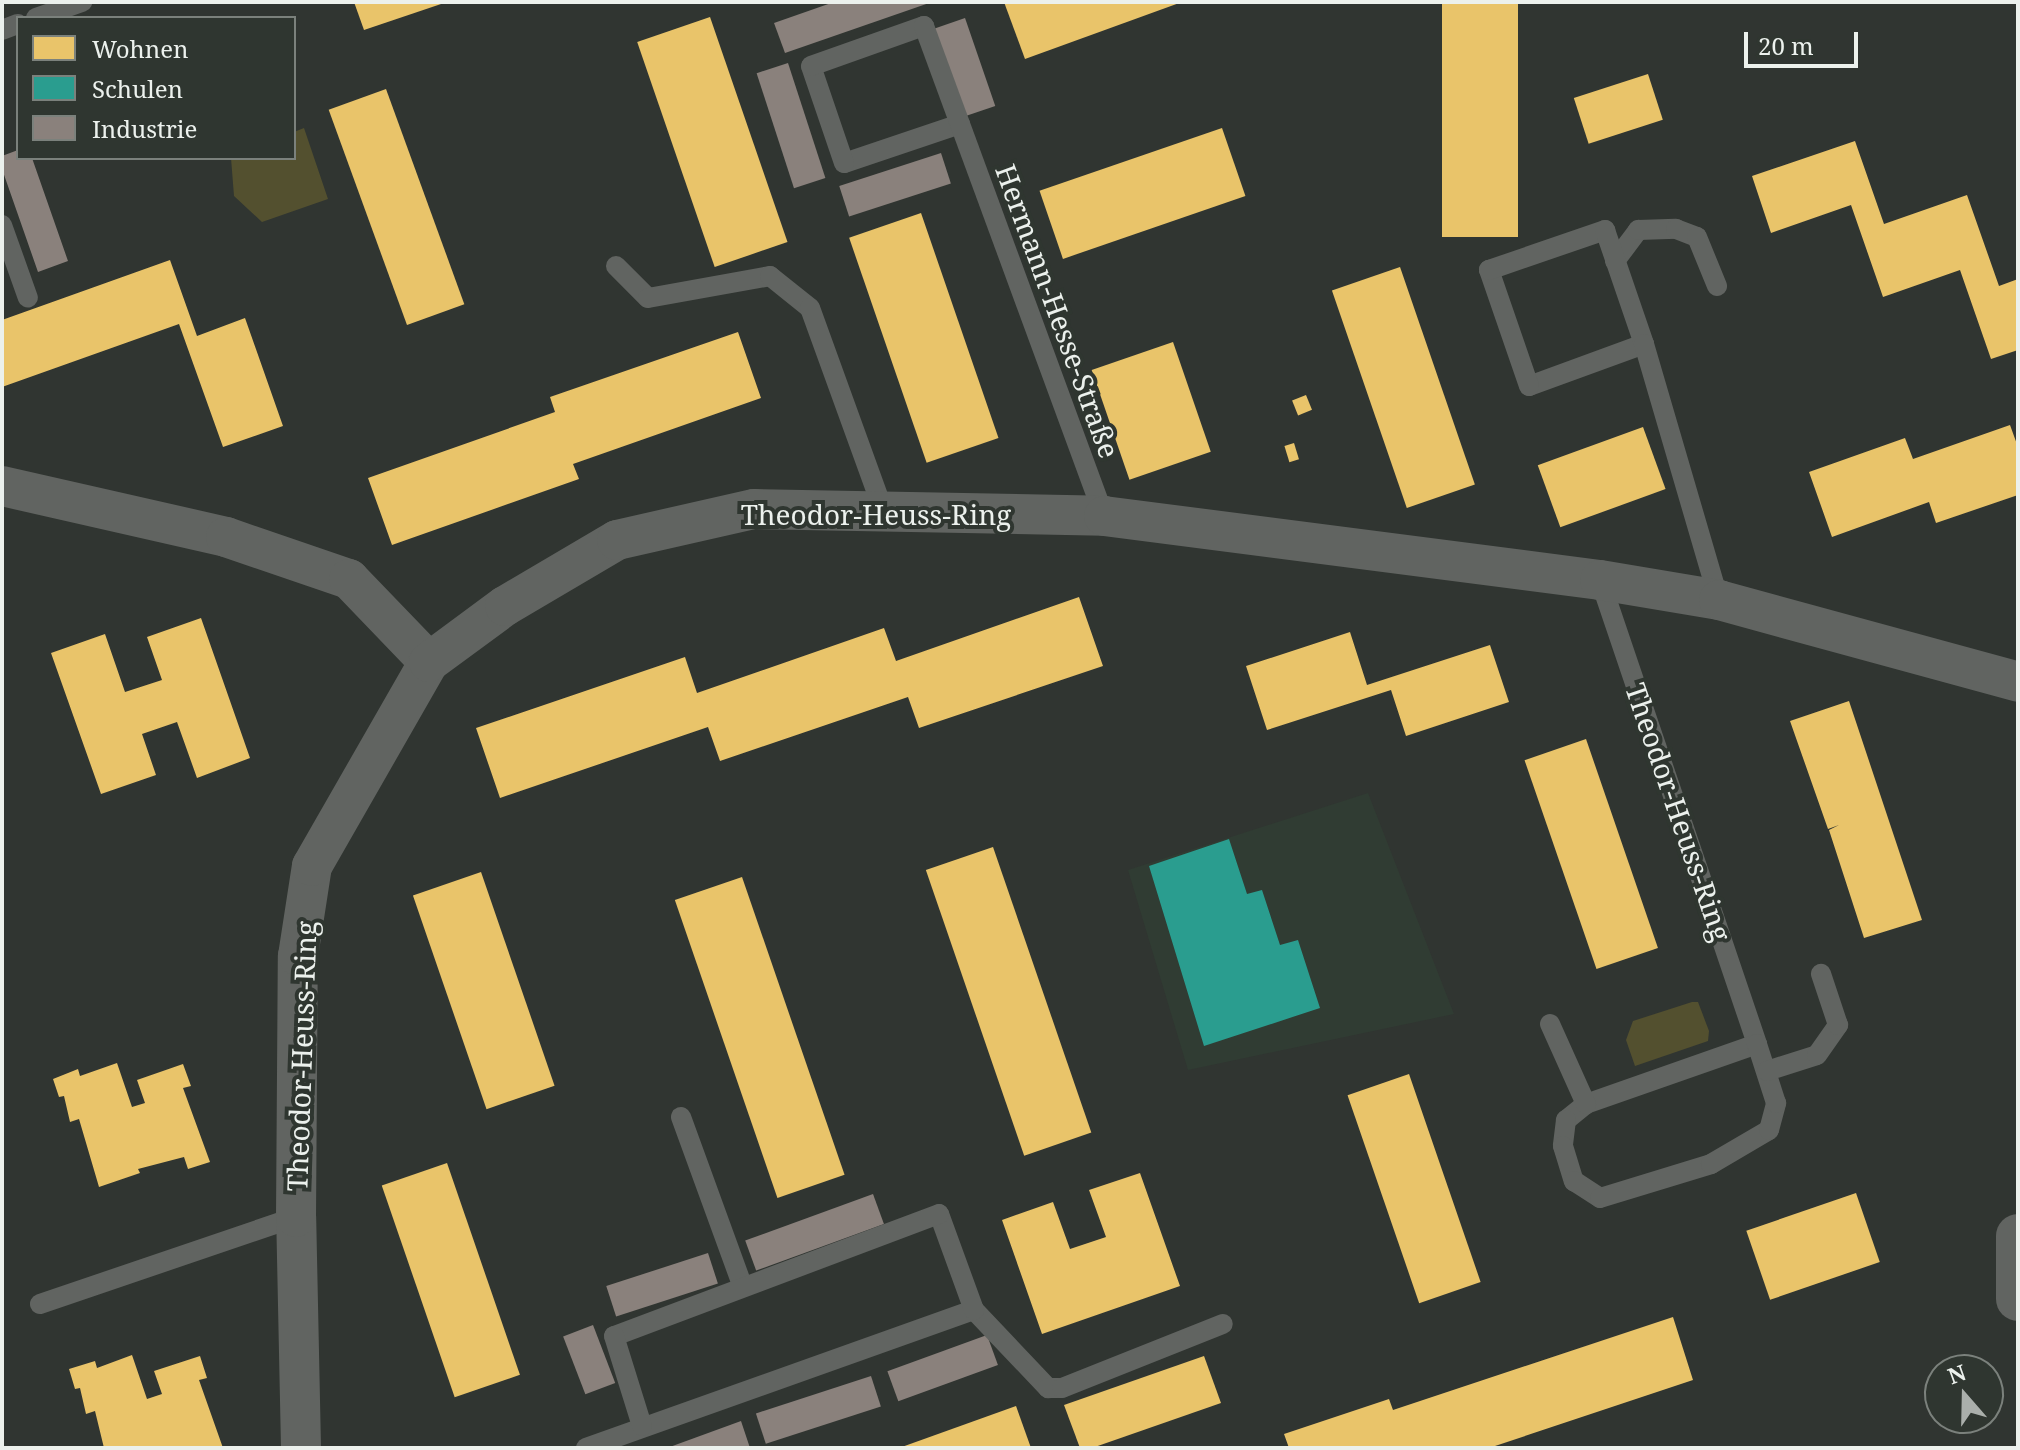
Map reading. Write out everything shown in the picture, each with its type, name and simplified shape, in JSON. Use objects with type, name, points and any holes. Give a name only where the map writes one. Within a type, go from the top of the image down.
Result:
[{"type":"main road","points":[[2018,1236],[2018,1299]]},
{"type":"street","points":[[2,486],[226,537],[349,579],[429,662]]},
{"type":"street","name":"Theodor-Heuss-Ring","points":[[301,1448],[296,1217],[298,956],[312,866],[429,662],[505,606],[617,540],[754,509],[1104,516],[1600,580],[1719,600],[2018,682]]},
{"type":"lane","points":[[42,16],[82,2]]},
{"type":"lane","name":"Hermann-Hesse-Straße","points":[[960,124],[844,163],[811,66],[924,26],[960,124],[1104,516]]},
{"type":"lane","points":[[2,225],[28,298]]},
{"type":"lane","points":[[1615,261],[1638,230],[1676,229],[1697,237],[1717,286]]},
{"type":"lane","points":[[1644,344],[1529,386],[1489,270],[1605,230],[1644,344],[1719,600]]},
{"type":"lane","points":[[616,266],[648,298],[770,276],[810,308],[883,510]]},
{"type":"lane","name":"Theodor-Heuss-Ring","points":[[1586,1104],[1566,1120],[1563,1146],[1574,1181],[1600,1198],[1711,1164],[1769,1130],[1776,1103],[1600,580]]},
{"type":"lane","points":[[1767,1071],[1817,1055],[1838,1025],[1821,974]]},
{"type":"lane","points":[[1550,1024],[1586,1104],[1757,1044]]},
{"type":"lane","points":[[681,1117],[743,1287]]},
{"type":"lane","points":[[642,1426],[614,1336],[939,1214],[974,1310],[1048,1388],[1062,1388],[1223,1324]]},
{"type":"lane","points":[[40,1304],[296,1217]]},
{"type":"lane","points":[[586,1448],[974,1310]]},
{"type":"shaded area","points":[[304,128],[328,199],[262,222],[234,196],[231,160],[296,160],[296,131]]},
{"type":"shaded area","points":[[1368,793],[1454,1014],[1188,1070],[1128,870]]},
{"type":"shaded area","points":[[1698,1002],[1709,1031],[1708,1041],[1635,1066],[1626,1040],[1633,1021]]},
{"type":"building: Wohnen","points":[[354,2],[444,2],[444,3],[364,30]]},
{"type":"building: Wohnen","points":[[1004,2],[1182,2],[1025,59]]},
{"type":"building: Wohnen","points":[[1442,2],[1518,2],[1518,237],[1442,237]]},
{"type":"building: Wohnen","points":[[710,17],[787,242],[715,267],[637,42]]},
{"type":"building: Wohnen","points":[[1648,74],[1663,120],[1589,144],[1574,98]]},
{"type":"building: Wohnen","points":[[386,89],[464,304],[407,325],[329,110]]},
{"type":"building: Wohnen","points":[[1222,128],[1245,196],[1063,259],[1040,191]]},
{"type":"building: Wohnen","points":[[1855,141],[1884,224],[1967,195],[1999,286],[2018,279],[2018,350],[1991,359],[1960,270],[1883,297],[1851,205],[1771,233],[1752,176]]},
{"type":"building: Wohnen","points":[[921,213],[998,438],[927,463],[849,238]]},
{"type":"building: Wohnen","points":[[170,260],[197,336],[245,318],[283,426],[223,447],[179,324],[2,387],[2,320]]},
{"type":"building: Wohnen","points":[[1400,267],[1475,484],[1407,508],[1332,290]]},
{"type":"building: Wohnen","points":[[738,332],[761,398],[573,464],[579,479],[392,545],[368,478],[555,412],[550,397]]},
{"type":"building: Wohnen","points":[[1173,342],[1211,452],[1129,480],[1092,370]]},
{"type":"building: Wohnen","points":[[1306,395],[1312,410],[1298,415],[1292,401]]},
{"type":"building: Wohnen","points":[[2010,425],[2018,447],[2018,495],[1936,523],[1929,502],[1832,537],[1809,472],[1905,438],[1913,459]]},
{"type":"building: Wohnen","points":[[1643,427],[1666,489],[1560,527],[1538,465]]},
{"type":"building: Wohnen","points":[[1294,443],[1299,459],[1289,462],[1284,446]]},
{"type":"building: Wohnen","points":[[1079,597],[1103,666],[919,728],[908,697],[720,761],[708,727],[500,798],[476,728],[685,657],[697,693],[884,628],[896,661]]},
{"type":"building: Wohnen","points":[[201,618],[250,758],[197,778],[177,722],[142,734],[156,775],[101,794],[51,653],[105,634],[125,692],[162,680],[147,637]]},
{"type":"building: Wohnen","points":[[1350,632],[1367,685],[1490,645],[1509,702],[1406,736],[1391,690],[1267,730],[1246,666]]},
{"type":"building: Wohnen","points":[[1849,701],[1922,920],[1864,938],[1829,830],[1839,825],[1828,829],[1790,721]]},
{"type":"building: Wohnen","points":[[1586,739],[1658,948],[1596,969],[1525,760]]},
{"type":"building: Wohnen","points":[[993,847],[1091,1133],[1024,1156],[926,870]]},
{"type":"building: Wohnen","points":[[481,872],[555,1086],[487,1109],[413,895]]},
{"type":"building: Wohnen","points":[[742,877],[845,1175],[777,1198],[675,900]]},
{"type":"building: Wohnen","points":[[117,1063],[132,1107],[145,1103],[137,1080],[183,1064],[191,1086],[183,1088],[210,1162],[188,1169],[184,1157],[138,1169],[140,1173],[99,1187],[79,1119],[70,1122],[64,1096],[59,1097],[53,1079],[78,1069],[80,1076]]},
{"type":"building: Wohnen","points":[[1409,1074],[1481,1282],[1419,1303],[1348,1095]]},
{"type":"building: Wohnen","points":[[447,1163],[520,1375],[455,1397],[382,1185]]},
{"type":"building: Wohnen","points":[[1140,1173],[1180,1286],[1042,1334],[1002,1220],[1053,1202],[1070,1249],[1106,1237],[1089,1190]]},
{"type":"building: Wohnen","points":[[1856,1193],[1880,1262],[1770,1300],[1746,1231]]},
{"type":"building: Wohnen","points":[[1673,1317],[1693,1380],[1489,1448],[1289,1448],[1284,1434],[1389,1399],[1393,1410]]},
{"type":"building: Wohnen","points":[[132,1355],[147,1399],[162,1394],[154,1371],[200,1356],[207,1378],[199,1380],[223,1448],[104,1448],[95,1411],[86,1414],[80,1388],[75,1389],[69,1369],[95,1361],[97,1368]]},
{"type":"building: Wohnen","points":[[1204,1356],[1221,1403],[1092,1448],[1080,1448],[1064,1405]]},
{"type":"building: Wohnen","points":[[1016,1406],[1031,1448],[899,1448]]},
{"type":"building: Schulen","points":[[1229,839],[1247,894],[1262,890],[1280,945],[1298,940],[1320,1008],[1204,1046],[1149,866]]},
{"type":"building: Industrie","points":[[834,2],[932,2],[785,53],[774,23]]},
{"type":"building: Industrie","points":[[965,18],[995,106],[965,116],[935,28]]},
{"type":"building: Industrie","points":[[788,63],[825,178],[794,188],[757,73]]},
{"type":"building: Industrie","points":[[16,151],[16,160],[33,160],[68,261],[38,272],[2,169],[2,156]]},
{"type":"building: Industrie","points":[[941,153],[951,183],[849,216],[839,186]]},
{"type":"building: Industrie","points":[[873,1194],[884,1224],[756,1271],[745,1241]]},
{"type":"building: Industrie","points":[[708,1253],[718,1283],[616,1316],[606,1286]]},
{"type":"building: Industrie","points":[[593,1325],[615,1383],[585,1394],[563,1336]]},
{"type":"building: Industrie","points":[[987,1335],[998,1365],[898,1401],[887,1371]]},
{"type":"building: Industrie","points":[[871,1376],[881,1406],[766,1444],[756,1413]]},
{"type":"building: Industrie","points":[[741,1421],[750,1448],[667,1448]]}]
